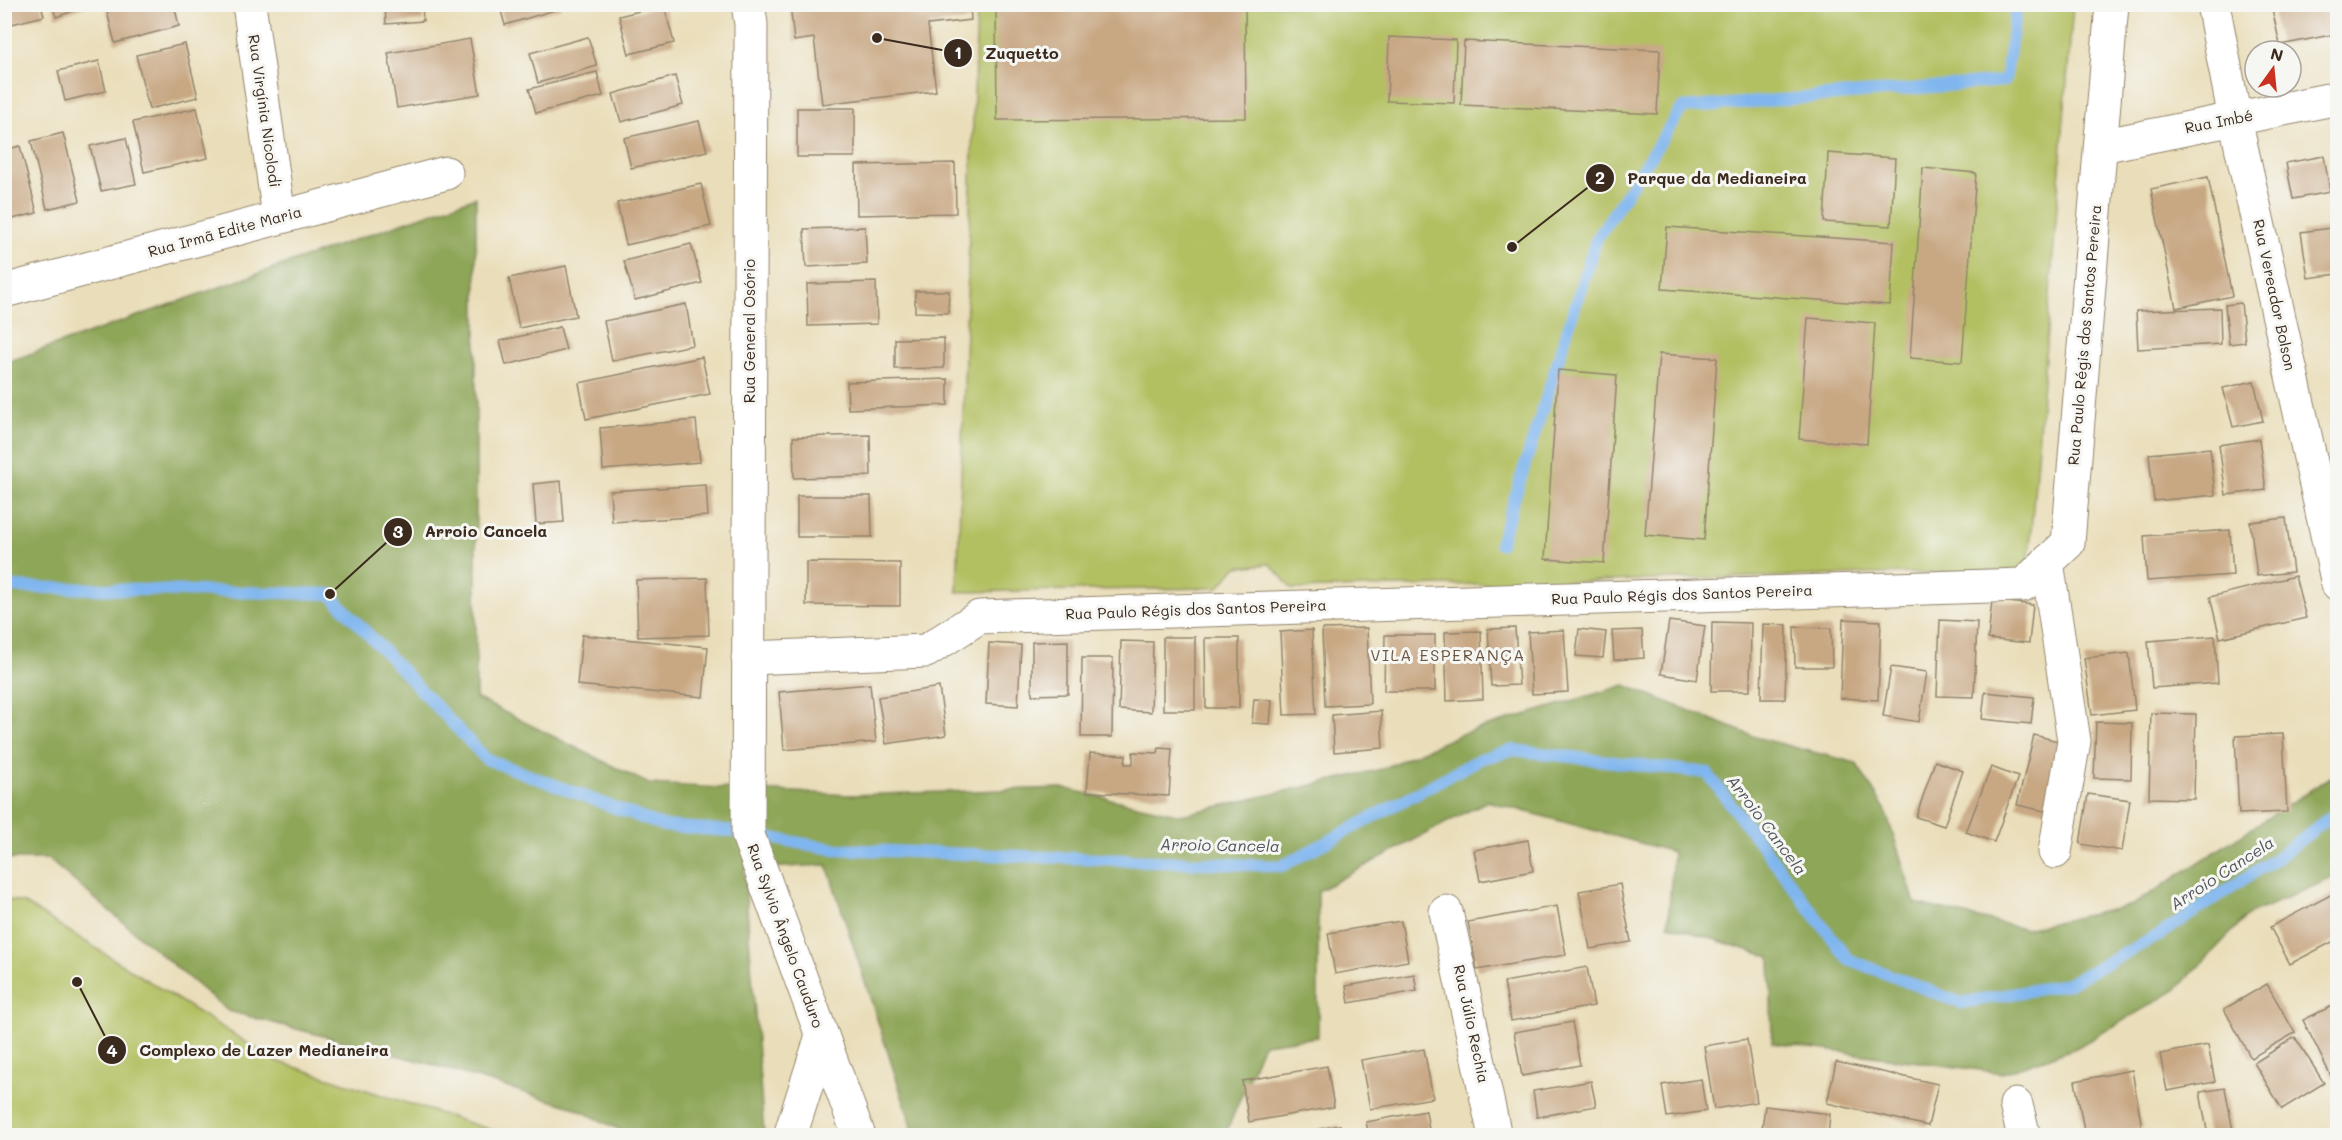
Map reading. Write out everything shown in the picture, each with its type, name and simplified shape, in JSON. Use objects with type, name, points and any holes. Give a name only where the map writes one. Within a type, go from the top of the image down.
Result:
[{"type":"street","name":"Rua Virgínia Nicolodi","points":[[249,4],[279,217]]},
{"type":"street","name":"Rua General Osório","points":[[748,4],[751,24],[748,658]]},
{"type":"street","name":"Rua Paulo Régis dos Santos Pereira","points":[[748,658],[926,651],[979,617],[2023,585],[2068,543],[2112,4]]},
{"type":"street","name":"Rua Vereador Bolson","points":[[2213,4],[2235,119],[2337,584]]},
{"type":"street","name":"Rua Imbé","points":[[2101,146],[2337,98]]},
{"type":"street","name":"Rua Irmã Edite Maria","points":[[4,291],[446,172]]},
{"type":"street","points":[[2047,562],[2074,741],[2055,852]]},
{"type":"street","name":"Rua Sylvio Ângelo Cauduro","points":[[748,658],[748,835],[859,1136]]},
{"type":"street","name":"Rua Júlio Rechia","points":[[1446,912],[1495,1136]]},
{"type":"street","points":[[790,1136],[822,1036]]},
{"type":"green space","points":[[977,5],[2073,5],[2028,570],[1292,589],[1270,564],[1236,567],[1218,588],[957,592]]},
{"type":"green space","points":[[476,197],[476,698],[649,784],[849,795],[1062,788],[1181,815],[1382,769],[1461,734],[1625,685],[1758,738],[1856,763],[1885,809],[1915,903],[2025,929],[2133,905],[2337,773],[2337,876],[2248,915],[2176,990],[2076,1048],[2003,1073],[1772,1043],[1770,957],[1668,925],[1673,852],[1487,801],[1318,891],[1318,1037],[1263,1044],[1225,1135],[915,1136],[827,865],[744,869],[764,1134],[754,1136],[630,1135],[575,1108],[427,1063],[228,1011],[48,859],[5,859],[4,363]]},
{"type":"green space","points":[[4,899],[24,903],[276,1061],[507,1135],[5,1135]]},
{"type":"building","points":[[52,4],[91,4],[91,5],[56,17]]},
{"type":"building","points":[[105,4],[174,4],[179,26],[115,43]]},
{"type":"building","points":[[422,4],[423,21],[386,24],[385,6]]},
{"type":"building","points":[[499,4],[560,4],[561,8],[505,25]]},
{"type":"building","points":[[790,4],[970,4],[971,20],[928,25],[936,91],[822,104],[814,38],[794,41]]},
{"type":"building","points":[[996,4],[1245,4],[1246,118],[997,120]]},
{"type":"building","points":[[2271,4],[2329,4],[2336,34],[2303,40],[2279,39]]},
{"type":"building","points":[[4,5],[41,5],[44,16],[4,26]]},
{"type":"building","points":[[664,5],[674,43],[629,54],[619,16]]},
{"type":"building","points":[[588,37],[597,66],[538,83],[530,53]]},
{"type":"building","points":[[1389,37],[1456,40],[1454,103],[1387,101]]},
{"type":"building","points":[[470,39],[480,94],[397,108],[388,53]]},
{"type":"building","points":[[1464,41],[1660,50],[1657,114],[1461,105]]},
{"type":"building","points":[[185,44],[198,97],[149,109],[136,55]]},
{"type":"building","points":[[99,61],[106,91],[65,101],[58,71]]},
{"type":"building","points":[[597,72],[603,96],[536,113],[529,89]]},
{"type":"building","points":[[675,76],[683,105],[621,122],[613,94]]},
{"type":"building","points":[[197,108],[208,158],[144,172],[133,122]]},
{"type":"building","points":[[797,108],[855,108],[855,157],[797,157]]},
{"type":"building","points":[[699,121],[707,151],[631,168],[624,138]]},
{"type":"building","points":[[63,133],[80,201],[47,209],[31,141]]},
{"type":"building","points":[[126,138],[136,184],[101,191],[90,146]]},
{"type":"building","points":[[20,146],[37,213],[4,221],[4,150]]},
{"type":"building","points":[[1828,153],[1895,158],[1891,226],[1824,222]]},
{"type":"building","points":[[2324,156],[2330,192],[2293,199],[2286,163]]},
{"type":"building","points":[[955,163],[956,213],[857,215],[856,165]]},
{"type":"building","points":[[1923,168],[1976,173],[1962,362],[1910,358]]},
{"type":"building","points":[[2208,177],[2232,296],[2176,308],[2151,189]]},
{"type":"building","points":[[701,184],[711,226],[626,245],[617,203]]},
{"type":"building","points":[[865,227],[867,264],[806,267],[804,229]]},
{"type":"building","points":[[1667,227],[1894,242],[1890,305],[1662,289]]},
{"type":"building","points":[[2338,227],[2338,274],[2308,278],[2301,232]]},
{"type":"building","points":[[691,244],[702,283],[635,300],[624,261]]},
{"type":"building","points":[[566,266],[576,316],[519,328],[509,278]]},
{"type":"building","points":[[876,282],[877,324],[808,326],[807,284]]},
{"type":"building","points":[[915,291],[949,291],[948,313],[915,312]]},
{"type":"building","points":[[2241,303],[2245,342],[2229,344],[2225,305]]},
{"type":"building","points":[[686,304],[693,345],[612,361],[604,321]]},
{"type":"building","points":[[2220,308],[2221,344],[2138,349],[2136,311]]},
{"type":"building","points":[[1808,318],[1875,323],[1867,444],[1799,439]]},
{"type":"building","points":[[560,327],[566,350],[506,365],[500,341]]},
{"type":"building","points":[[944,338],[944,368],[895,369],[895,339]]},
{"type":"building","points":[[1659,354],[1717,358],[1704,540],[1645,535]]},
{"type":"building","points":[[702,357],[710,394],[586,419],[579,383]]},
{"type":"building","points":[[1558,370],[1617,375],[1604,563],[1545,559]]},
{"type":"building","points":[[948,379],[948,405],[848,409],[847,382]]},
{"type":"building","points":[[2254,381],[2263,421],[2233,427],[2223,388]]},
{"type":"building","points":[[696,420],[700,462],[603,470],[600,428]]},
{"type":"building","points":[[870,435],[871,476],[794,478],[793,437]]},
{"type":"building","points":[[2259,439],[2266,490],[2226,495],[2219,445]]},
{"type":"building","points":[[2210,448],[2215,495],[2154,501],[2149,454]]},
{"type":"building","points":[[561,481],[564,522],[536,524],[533,484]]},
{"type":"building","points":[[706,485],[708,516],[612,522],[610,491]]},
{"type":"building","points":[[797,496],[871,496],[872,537],[797,537]]},
{"type":"building","points":[[2286,518],[2293,572],[2257,576],[2250,522]]},
{"type":"building","points":[[2230,530],[2233,575],[2147,581],[2144,536]]},
{"type":"building","points":[[806,562],[900,563],[900,606],[806,605]]},
{"type":"building","points":[[2295,576],[2306,618],[2220,638],[2210,597]]},
{"type":"building","points":[[707,578],[709,635],[638,637],[636,580]]},
{"type":"building","points":[[1992,600],[2033,605],[2029,643],[1988,639]]},
{"type":"building","points":[[1843,619],[1881,621],[1878,700],[1840,698]]},
{"type":"building","points":[[1940,620],[1977,622],[1974,697],[1937,696]]},
{"type":"building","points":[[1669,621],[1705,626],[1697,680],[1661,674]]},
{"type":"building","points":[[1712,622],[1751,623],[1750,691],[1711,691]]},
{"type":"building","points":[[1763,624],[1787,625],[1785,699],[1761,699]]},
{"type":"building","points":[[1794,627],[1831,628],[1832,667],[1795,667]]},
{"type":"building","points":[[1367,628],[1370,704],[1325,706],[1322,629]]},
{"type":"building","points":[[1515,628],[1519,685],[1491,686],[1488,629]]},
{"type":"building","points":[[1579,629],[1606,632],[1603,658],[1576,656]]},
{"type":"building","points":[[1312,630],[1316,714],[1284,715],[1280,632]]},
{"type":"building","points":[[1564,630],[1568,692],[1532,694],[1528,632]]},
{"type":"building","points":[[1642,630],[1644,658],[1614,660],[1612,631]]},
{"type":"building","points":[[1481,631],[1483,699],[1447,701],[1445,632]]},
{"type":"building","points":[[582,635],[708,647],[703,697],[577,685]]},
{"type":"building","points":[[1385,635],[1435,635],[1435,691],[1384,691]]},
{"type":"building","points":[[2215,636],[2218,683],[2152,688],[2148,641]]},
{"type":"building","points":[[1163,637],[1195,637],[1195,710],[1163,710]]},
{"type":"building","points":[[1205,638],[1239,638],[1239,708],[1206,708]]},
{"type":"building","points":[[1068,641],[1068,694],[1032,695],[1032,642]]},
{"type":"building","points":[[1121,641],[1153,642],[1151,712],[1119,710]]},
{"type":"building","points":[[989,643],[1021,645],[1018,706],[986,704]]},
{"type":"building","points":[[2129,653],[2135,710],[2092,715],[2084,658]]},
{"type":"building","points":[[1082,658],[1113,658],[1112,737],[1081,737]]},
{"type":"building","points":[[1891,667],[1927,672],[1919,722],[1883,716]]},
{"type":"building","points":[[870,684],[876,742],[784,750],[779,692]]},
{"type":"building","points":[[939,687],[946,735],[886,744],[878,697]]},
{"type":"building","points":[[1985,692],[2034,697],[2031,724],[1982,719]]},
{"type":"building","points":[[1254,699],[1272,700],[1270,724],[1252,723]]},
{"type":"building","points":[[1381,711],[1383,748],[1334,752],[1332,715]]},
{"type":"building","points":[[2151,713],[2196,714],[2194,799],[2149,798]]},
{"type":"building","points":[[2096,722],[2132,723],[2131,779],[2094,778]]},
{"type":"building","points":[[2283,734],[2287,812],[2239,814],[2235,736]]},
{"type":"building","points":[[2034,735],[2066,743],[2049,812],[2017,805]]},
{"type":"building","points":[[1159,748],[1172,749],[1169,796],[1087,792],[1090,753],[1126,755],[1125,764],[1133,764],[1133,752],[1158,753]]},
{"type":"building","points":[[1935,761],[1963,771],[1944,826],[1916,817]]},
{"type":"building","points":[[1991,767],[2018,777],[1994,842],[1966,832]]},
{"type":"building","points":[[2088,794],[2130,800],[2122,851],[2080,844]]},
{"type":"building","points":[[1528,840],[1533,871],[1480,881],[1474,850]]},
{"type":"building","points":[[1620,884],[1631,942],[1590,949],[1579,891]]},
{"type":"building","points":[[2338,891],[2338,939],[2290,964],[2270,927]]},
{"type":"building","points":[[1557,906],[1566,955],[1477,970],[1468,922]]},
{"type":"building","points":[[1401,921],[1408,961],[1335,974],[1328,933]]},
{"type":"building","points":[[1587,967],[1594,1006],[1511,1021],[1504,982]]},
{"type":"building","points":[[1414,974],[1417,991],[1349,1003],[1346,986]]},
{"type":"building","points":[[2267,984],[2295,1033],[2251,1058],[2224,1009]]},
{"type":"building","points":[[2338,1003],[2338,1078],[2333,1080],[2303,1020]]},
{"type":"building","points":[[1572,1022],[1580,1065],[1522,1076],[1514,1032]]},
{"type":"building","points":[[2295,1037],[2324,1083],[2282,1109],[2254,1063]]},
{"type":"building","points":[[1747,1039],[1757,1102],[1714,1109],[1704,1046]]},
{"type":"building","points":[[2208,1045],[2215,1082],[2167,1091],[2160,1054]]},
{"type":"building","points":[[1424,1049],[1433,1098],[1370,1109],[1361,1060]]},
{"type":"building","points":[[1836,1062],[1938,1084],[1928,1126],[1827,1103]]},
{"type":"building","points":[[1327,1066],[1334,1107],[1249,1122],[1242,1081]]},
{"type":"building","points":[[2132,1070],[2142,1128],[2085,1136],[2075,1081]]},
{"type":"building","points":[[1701,1079],[1706,1111],[1667,1117],[1662,1085]]},
{"type":"building","points":[[1591,1081],[1596,1106],[1537,1117],[1533,1091]]},
{"type":"building","points":[[2225,1088],[2234,1136],[2208,1136],[2200,1092]]},
{"type":"building","points":[[1765,1106],[1830,1114],[1828,1136],[1761,1136]]},
{"type":"building","points":[[1426,1111],[1430,1136],[1369,1136],[1366,1122]]},
{"type":"building","points":[[1340,1125],[1342,1136],[1305,1136],[1305,1132]]},
{"type":"building","points":[[1598,1128],[1600,1136],[1561,1136],[1561,1134]]},
{"type":"building","points":[[318,1130],[335,1135],[316,1136]]},
{"type":"waterway","points":[[1500,544],[1596,240],[1682,108],[2005,81],[2017,4]]},
{"type":"waterway","name":"Arroio Cancela","points":[[4,587],[330,594],[486,759],[663,826],[730,831],[834,849],[1282,866],[1480,759],[1513,750],[1707,773],[1848,959],[1961,1003],[2067,984],[2159,935],[2282,854],[2338,811]]},
{"type":"place","name":"Zuquetto","points":[[877,38]]},
{"type":"place","name":"Parque da Medianeira","points":[[1512,247]]},
{"type":"place","name":"Arroio Cancela","points":[[330,594]]},
{"type":"place","name":"Complexo de Lazer Medianeira","points":[[77,982]]},
{"type":"district","name":"VILA ESPERANÇA","points":[[1448,655]]}]
